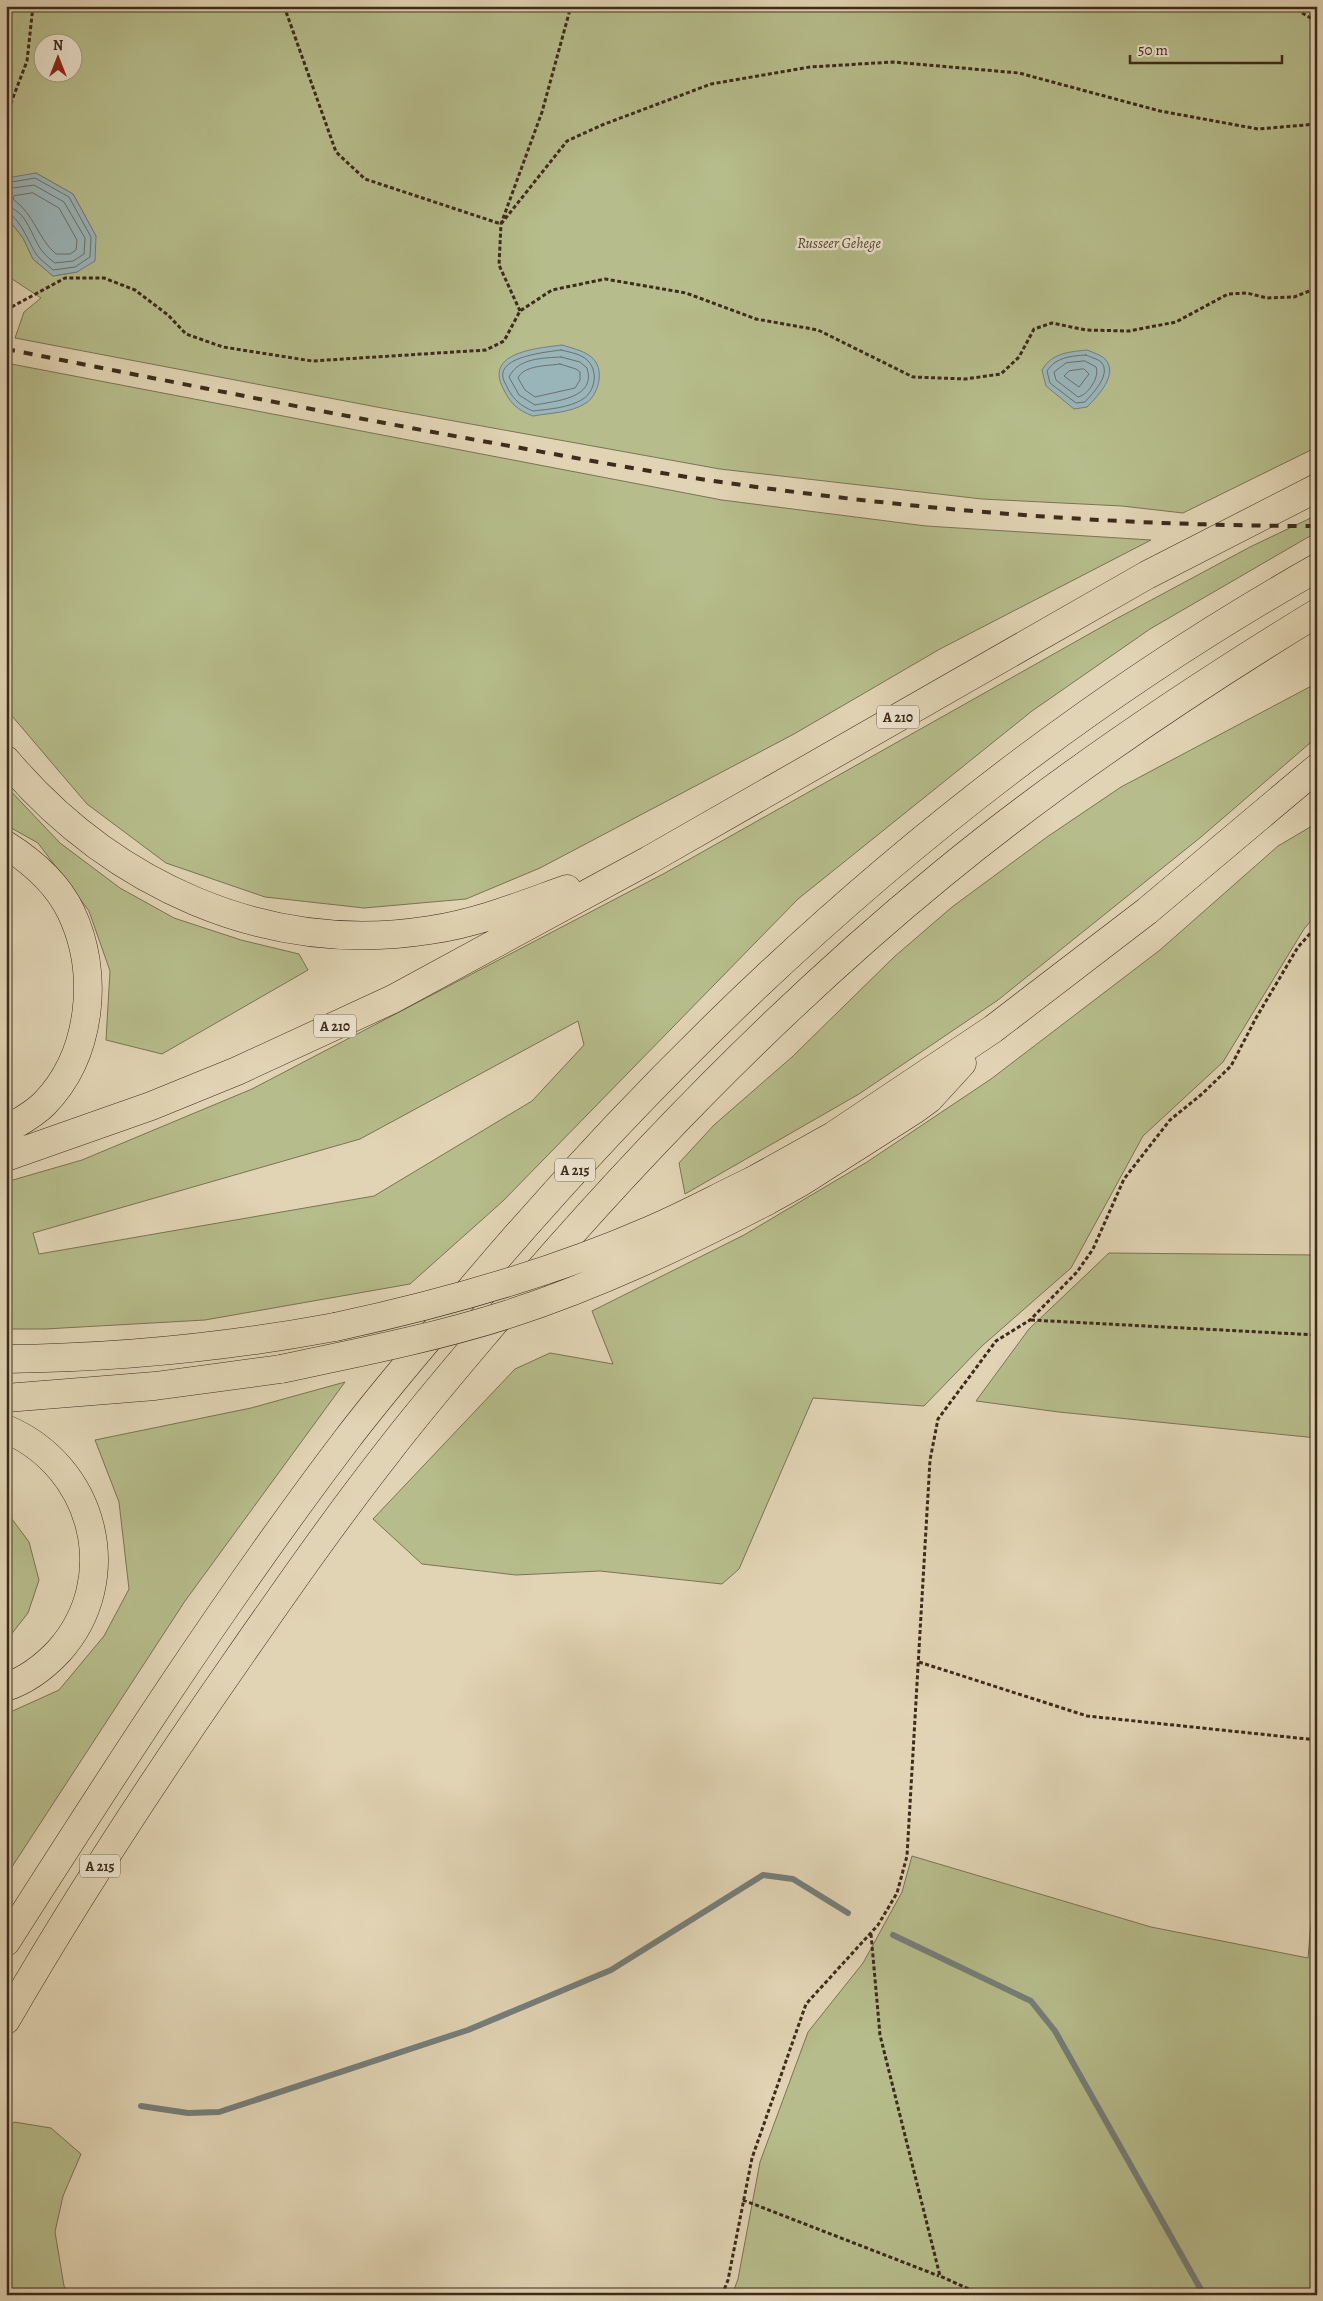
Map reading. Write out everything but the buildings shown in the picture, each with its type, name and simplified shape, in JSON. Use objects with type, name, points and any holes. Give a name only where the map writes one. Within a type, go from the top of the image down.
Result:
[{"type":"highway","name":"A 210","points":[[6,1157],[159,1103],[237,1071],[393,999],[649,860],[1147,575],[1317,488]]},
{"type":"highway","name":"A 215","points":[[6,1942],[168,1689],[347,1440],[479,1279],[593,1150],[711,1029],[844,906],[912,848],[1019,764],[1108,700],[1210,632],[1317,568]]},
{"type":"highway","name":"A 215","points":[[6,2020],[103,1862],[178,1747],[335,1522],[415,1416],[573,1230],[724,1072],[798,1001],[943,873],[1122,738],[1206,681],[1317,613]]},
{"type":"highway","points":[[6,760],[48,806],[74,829],[152,882],[183,897],[244,919],[314,932],[369,935],[394,934],[464,924],[488,918],[649,860]]},
{"type":"highway","points":[[6,1359],[112,1355],[190,1348],[335,1327],[448,1301],[535,1274],[760,1191],[801,1182],[929,1099],[993,1029],[1147,911],[1317,768]]},
{"type":"highway","points":[[6,845],[28,859],[52,883],[71,912],[83,944],[88,973],[87,1012],[80,1040],[70,1066],[44,1104],[6,1130]]},
{"type":"highway","points":[[6,1398],[155,1386],[280,1370],[425,1338],[534,1306],[584,1287],[672,1249],[760,1191]]},
{"type":"highway","points":[[6,1429],[22,1436],[45,1451],[65,1472],[80,1496],[88,1517],[95,1562],[85,1609],[72,1636],[37,1671],[6,1687]]},
{"type":"path","points":[[6,116],[27,61],[33,6]]},
{"type":"path","points":[[284,6],[336,152],[365,179],[501,224]]},
{"type":"path","points":[[520,311],[499,265],[501,224],[542,112],[572,6]]},
{"type":"path","points":[[1291,6],[1317,22]]},
{"type":"path","points":[[501,224],[567,142],[602,125],[711,84],[810,67],[893,62],[1019,74],[1160,111],[1258,129],[1317,124]]},
{"type":"path","points":[[6,310],[65,278],[104,278],[135,290],[168,315],[186,334],[223,347],[312,361],[486,350],[504,341],[520,311],[552,290],[605,279],[686,293],[756,319],[818,330],[913,377],[965,379],[1001,374],[1019,357],[1034,328],[1052,323],[1086,330],[1129,331],[1176,322],[1228,294],[1247,293],[1267,298],[1294,297],[1317,288]]},
{"type":"path","points":[[722,2295],[728,2280],[752,2158],[806,2004],[878,1925],[897,1892],[907,1856],[930,1460],[938,1419],[996,1341],[1030,1320],[1077,1272],[1093,1249],[1124,1179],[1170,1120],[1202,1094],[1231,1066],[1256,1018],[1298,947],[1317,926]]},
{"type":"path","points":[[1030,1320],[1317,1335]]},
{"type":"path","points":[[919,1662],[1087,1716],[1317,1740]]},
{"type":"path","points":[[871,1933],[880,2035],[940,2276]]},
{"type":"path","points":[[744,2200],[940,2276],[982,2295]]},
{"type":"green space","name":"Russeer Gehege","points":[[6,6],[1317,6],[1317,447],[1183,513],[1122,506],[982,499],[720,469],[382,408],[15,338],[24,312],[41,298],[6,275],[6,216],[23,238],[33,259],[53,276],[77,272],[96,236],[73,194],[36,173],[6,180]]},
{"type":"green space","points":[[6,363],[722,500],[926,526],[1151,540],[940,649],[794,734],[540,868],[466,899],[364,908],[265,897],[166,863],[87,804],[6,709]]},
{"type":"green space","points":[[1317,515],[1317,532],[1150,629],[1032,711],[798,899],[503,1201],[410,1284],[205,1320],[45,1329],[6,1329],[6,1182],[82,1160],[252,1089],[665,873],[1114,620],[1250,547]],"holes":[[[578,1021],[584,1045],[532,1101],[374,1196],[39,1254],[33,1233],[360,1139]]]},
{"type":"green space","points":[[1317,683],[1317,737],[1201,837],[998,1000],[859,1094],[685,1194],[679,1163],[714,1125],[792,1057],[894,957],[952,907],[1047,837],[1121,787]]},
{"type":"green space","points":[[6,786],[60,843],[120,888],[174,918],[241,940],[299,954],[308,970],[162,1054],[106,1040],[110,971],[89,911],[38,843],[6,825]]},
{"type":"green space","points":[[1317,823],[1317,914],[1304,929],[1223,1062],[1143,1136],[1071,1268],[982,1346],[924,1406],[813,1398],[739,1569],[722,1584],[600,1571],[516,1575],[422,1564],[373,1519],[515,1369],[550,1353],[613,1364],[592,1311],[744,1235],[867,1162],[991,1079],[1160,950],[1278,846]]},
{"type":"green space","points":[[1109,1253],[1317,1255],[1317,1438],[1059,1412],[976,1401],[1029,1329]]},
{"type":"green space","points":[[345,1382],[185,1601],[6,1876],[6,1714],[59,1690],[104,1636],[129,1589],[119,1502],[95,1440],[251,1408]]},
{"type":"green space","points":[[6,1511],[29,1542],[39,1580],[28,1613],[6,1641]]},
{"type":"green space","points":[[1317,1854],[1317,2295],[732,2295],[738,2279],[760,2162],[808,2032],[863,1963],[902,1892],[912,1856],[1151,1927],[1308,1958]]},
{"type":"green space","points":[[14,2122],[51,2128],[81,2154],[63,2196],[55,2232],[64,2286],[70,2295],[6,2295],[6,2131]]},
{"type":"water","points":[[36,173],[73,194],[96,236],[95,261],[77,272],[53,276],[33,259],[23,238],[6,216],[7,178]]},
{"type":"water","points":[[562,345],[577,349],[594,360],[599,372],[599,380],[593,396],[586,403],[567,411],[533,416],[518,408],[508,398],[503,388],[499,376],[501,367],[507,359],[528,350]]},
{"type":"water","points":[[1087,350],[1105,359],[1110,371],[1101,391],[1087,407],[1074,409],[1046,386],[1042,370],[1046,364],[1061,354]]},
{"type":"waterway","points":[[141,2106],[188,2113],[219,2112],[468,2030],[611,1970],[763,1875],[793,1879],[848,1913]]},
{"type":"waterway","points":[[893,1935],[1031,2001],[1055,2031],[1204,2295]]},
{"type":"railway","points":[[6,349],[447,435],[739,485],[908,505],[1112,521],[1317,526]]}]
